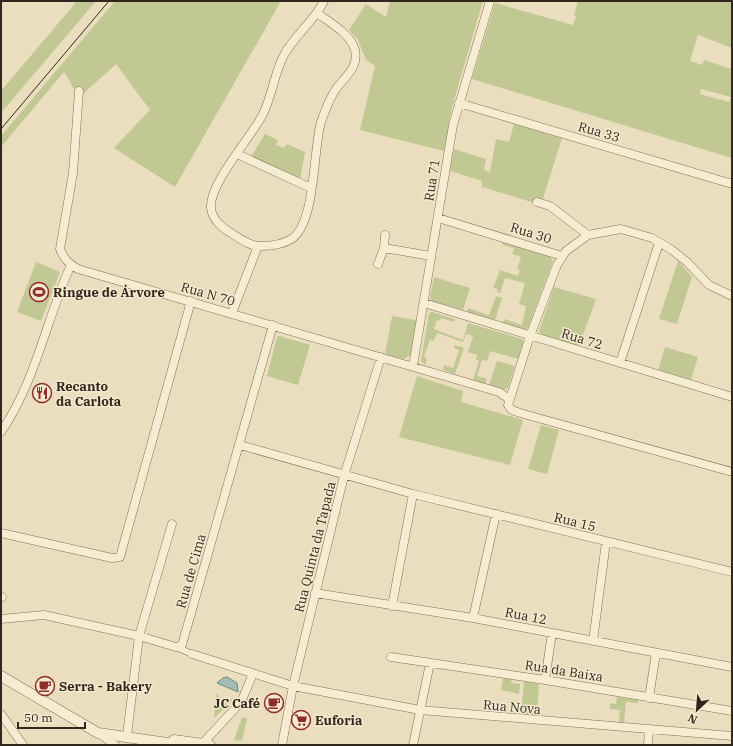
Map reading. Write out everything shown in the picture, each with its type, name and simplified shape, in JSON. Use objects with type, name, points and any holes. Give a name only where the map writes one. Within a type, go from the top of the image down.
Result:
[{"type":"street","points":[[316,13],[344,34],[350,41],[355,49],[356,61],[351,73],[336,88],[325,112],[319,131],[311,188],[306,211],[298,232],[292,238],[278,244],[258,246],[225,230],[213,215],[211,208],[212,200],[218,181],[264,113],[284,56],[324,1]]},
{"type":"street","name":"Rua 71","points":[[413,366],[452,125],[490,1]]},
{"type":"street","points":[[2,428],[27,385],[71,265],[63,256],[60,249],[74,166],[79,91]]},
{"type":"street","name":"Rua 33","points":[[459,103],[732,184]]},
{"type":"street","points":[[237,154],[311,188]]},
{"type":"street","points":[[537,202],[550,206],[588,235]]},
{"type":"street","name":"Rua 30","points":[[438,218],[562,256],[580,239],[588,235],[621,229],[638,233],[659,243],[687,262],[709,285],[732,296]]},
{"type":"street","points":[[378,264],[384,248],[385,235]]},
{"type":"street","points":[[620,363],[659,243]]},
{"type":"street","points":[[232,313],[258,246]]},
{"type":"street","points":[[384,248],[431,256]]},
{"type":"street","points":[[562,256],[554,272],[530,336],[508,399],[508,405],[512,410],[520,413],[732,472]]},
{"type":"street","name":"Rua N 70","points":[[71,265],[78,269],[499,392],[508,399]]},
{"type":"street","points":[[1,533],[112,558],[120,557],[191,301]]},
{"type":"street","name":"Rua 72","points":[[424,303],[732,397]]},
{"type":"street","name":"Rua de Cima","points":[[176,647],[182,645],[273,325]]},
{"type":"street","name":"Rua Quinta da Tapada","points":[[282,745],[293,686],[344,476],[381,357]]},
{"type":"street","name":"Rua 15","points":[[240,445],[344,476],[413,494],[732,572]]},
{"type":"street","points":[[392,606],[413,494]]},
{"type":"street","points":[[473,618],[496,514]]},
{"type":"street","points":[[127,736],[139,636],[172,524]]},
{"type":"street","points":[[593,641],[606,542]]},
{"type":"street","name":"Rua 12","points":[[315,593],[473,618],[732,667]]},
{"type":"street","points":[[1,619],[44,615],[139,636],[176,647],[192,654]]},
{"type":"street","points":[[545,680],[552,633]]},
{"type":"street","points":[[648,698],[656,653]]},
{"type":"street","name":"Rua Nova","points":[[192,654],[293,686],[420,710],[732,736]]},
{"type":"street","name":"Rua da Baixa","points":[[391,657],[545,680],[732,712]]},
{"type":"street","points":[[413,745],[430,663]]},
{"type":"street","points":[[98,732],[206,744],[241,702],[253,674]]},
{"type":"street","points":[[1,676],[98,732],[115,745]]},
{"type":"street","points":[[1,714],[23,745]]},
{"type":"street","points":[[648,745],[649,730]]},
{"type":"street","points":[[146,738],[181,745]]},
{"type":"green space","points":[[77,1],[96,1],[1,113],[1,91]]},
{"type":"green space","points":[[115,1],[281,1],[175,187],[114,148],[150,110],[116,64],[83,94],[74,89],[64,72],[1,147],[1,136]]},
{"type":"green space","points":[[390,1],[483,1],[452,107],[444,151],[360,130],[375,66],[366,60],[358,40],[349,30],[366,4],[386,17]]},
{"type":"green space","points":[[578,1],[732,1],[732,48],[698,35],[690,61],[702,65],[704,60],[732,69],[732,158],[472,79],[495,3],[573,25],[576,16],[574,15]],"holes":[[[701,89],[731,97],[729,102],[700,94]]]},
{"type":"green space","points":[[514,124],[562,138],[541,205],[482,187],[482,181],[450,171],[454,149],[486,159],[484,170],[490,172],[496,139],[509,142]]},
{"type":"green space","points":[[265,134],[278,140],[276,145],[284,148],[287,144],[305,152],[300,179],[251,157]]},
{"type":"green space","points":[[503,241],[550,256],[553,261],[528,328],[525,330],[503,323],[504,319],[522,325],[526,306],[519,304],[525,283],[505,278],[500,293],[497,292],[498,289],[493,288],[500,270],[518,276],[520,270],[517,269],[521,257],[512,254],[514,248],[502,245]]},
{"type":"green space","points":[[678,261],[692,277],[677,324],[659,319]]},
{"type":"green space","name":"Ringue de Árvore","points":[[36,262],[60,272],[41,321],[17,312]]},
{"type":"green space","points":[[434,277],[470,288],[463,310],[432,301],[430,298]]},
{"type":"green space","points":[[554,287],[596,299],[579,346],[541,334],[539,331]]},
{"type":"green space","points":[[496,296],[502,298],[495,320],[467,312],[468,308],[489,315]]},
{"type":"green space","points":[[432,312],[455,319],[454,322],[441,318],[440,321],[437,320],[434,329],[463,340],[468,323],[522,339],[524,343],[518,359],[490,351],[487,361],[482,360],[477,376],[487,379],[485,384],[473,380],[479,361],[476,360],[477,355],[468,352],[473,336],[466,334],[463,342],[437,333],[434,341],[430,340],[424,357],[427,359],[425,365],[421,361],[429,313]]},
{"type":"green space","points":[[392,316],[416,320],[411,355],[403,359],[385,354]]},
{"type":"green space","points":[[279,336],[310,345],[298,385],[267,376],[277,337]]},
{"type":"green space","points":[[455,345],[464,348],[455,374],[443,370],[444,365],[453,368],[459,350],[454,348]]},
{"type":"green space","points":[[665,347],[698,357],[691,380],[658,370]]},
{"type":"green space","points":[[497,361],[515,366],[508,388],[504,390],[489,385]]},
{"type":"green space","points":[[417,376],[463,391],[461,402],[523,420],[510,465],[399,437]]},
{"type":"green space","points":[[541,425],[559,430],[547,474],[528,469]]},
{"type":"green space","points":[[503,678],[512,679],[511,683],[520,684],[519,694],[501,690]]},
{"type":"green space","points":[[524,681],[539,684],[537,715],[521,714]]},
{"type":"green space","points":[[216,694],[224,701],[235,698],[214,718]]},
{"type":"green space","points":[[617,697],[638,700],[638,703],[626,702],[624,723],[619,722],[620,710],[610,709],[610,703],[616,704]]},
{"type":"green space","points":[[242,717],[247,719],[242,741],[234,740]]},
{"type":"water","points":[[227,677],[237,683],[238,692],[217,683],[223,678]]},
{"type":"tram line","points":[[1,129],[109,1]]},
{"type":"place","name":"Ringue de Árvore","points":[[39,292]]},
{"type":"place","name":"Recanto da Carlota","points":[[42,393]]},
{"type":"place","name":"Serra - Bakery","points":[[45,686]]},
{"type":"place","name":"JC Café","points":[[274,703]]},
{"type":"place","name":"Euforia","points":[[301,720]]}]
